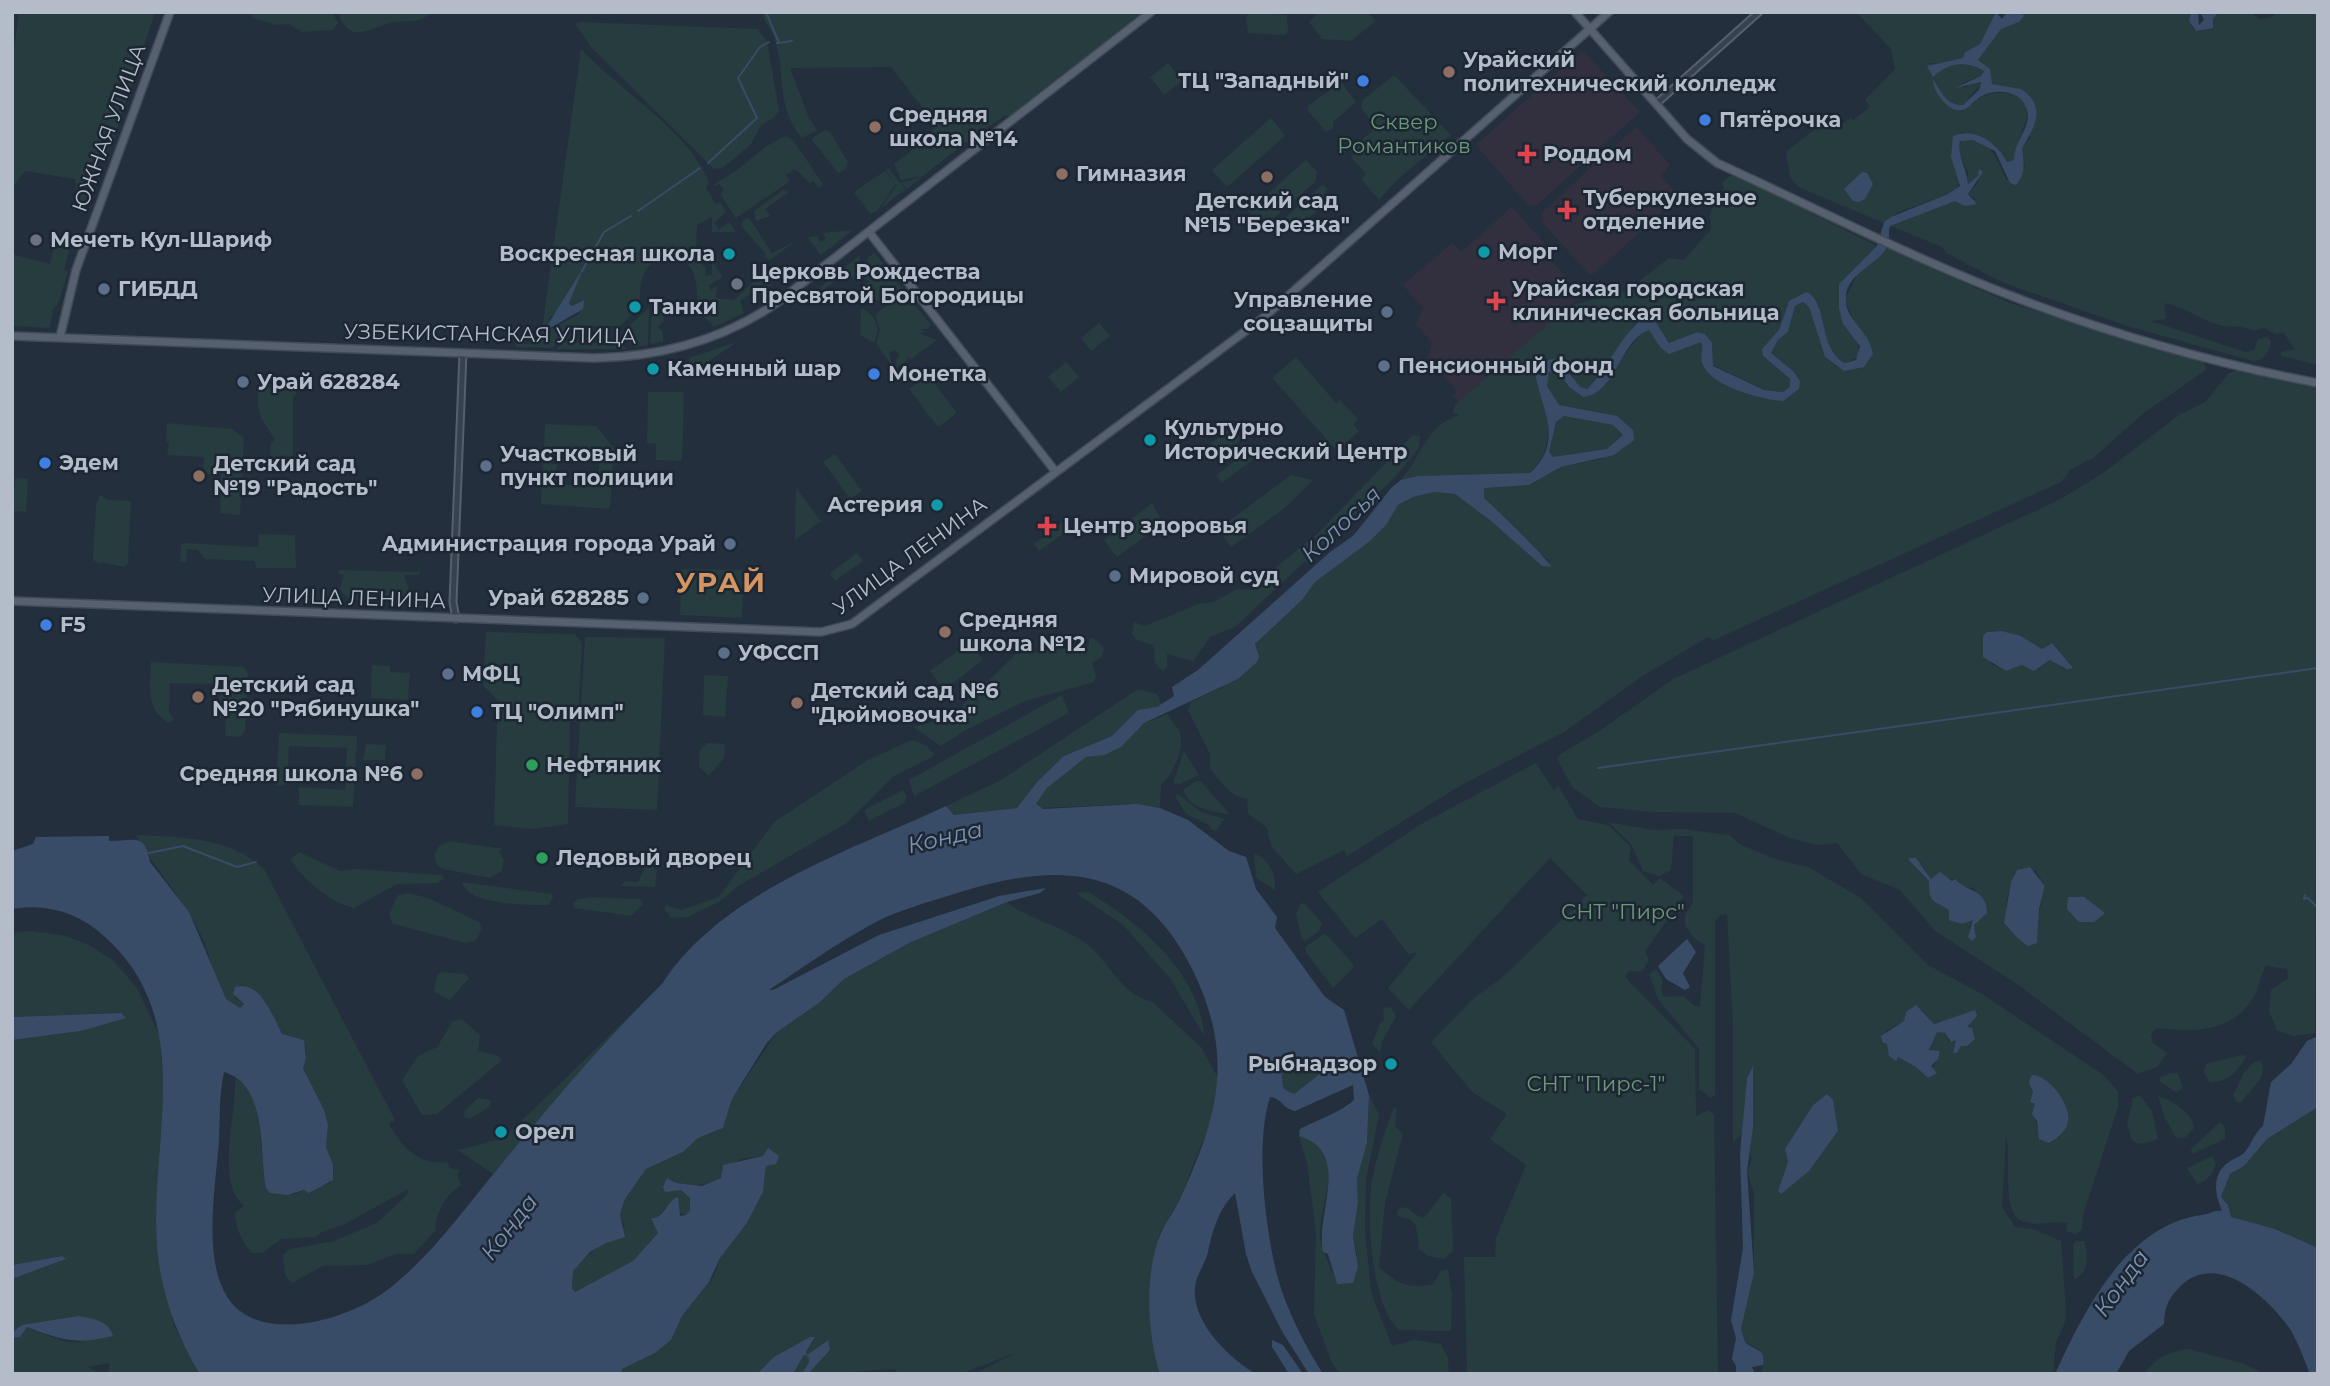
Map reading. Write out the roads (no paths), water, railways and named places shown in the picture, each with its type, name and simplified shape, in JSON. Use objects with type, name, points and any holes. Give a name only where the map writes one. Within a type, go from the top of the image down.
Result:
[{"type":"main road","name":"ЮЖНАЯ УЛИЦА","points":[[60,337],[80,259],[170,12]]},
{"type":"main road","name":"УЗБЕКИСТАНСКАЯ УЛИЦА","points":[[12,336],[621,358],[699,342],[765,311],[1150,12]]},
{"type":"main road","points":[[1575,12],[1693,144],[1717,163],[2021,300],[2231,365],[2318,383]]},
{"type":"main road","name":"УЛИЦА ЛЕНИНА","points":[[12,601],[456,620],[821,632],[839,630],[868,613],[1272,311],[1609,12]]},
{"type":"main road","points":[[869,232],[1055,471]]},
{"type":"street","points":[[1656,104],[1759,12]]},
{"type":"street","points":[[456,620],[453,602],[463,353]]},
{"type":"water","name":"Конда","points":[[1996,12],[2002,19],[2007,12],[2022,12],[2024,16],[2019,22],[2001,29],[1978,60],[1990,69],[1992,84],[2021,89],[2034,103],[2036,118],[2022,148],[2023,172],[2016,185],[2010,183],[1995,151],[1973,140],[1960,141],[1968,184],[1978,176],[1979,169],[1983,172],[1968,194],[1977,204],[1965,206],[1955,201],[1890,226],[1887,247],[1855,278],[1846,292],[1847,309],[1868,339],[1873,354],[1864,367],[1844,371],[1825,357],[1809,307],[1803,302],[1795,306],[1788,332],[1778,340],[1771,353],[1794,372],[1800,381],[1799,389],[1783,401],[1752,395],[1718,381],[1702,364],[1701,342],[1669,354],[1660,347],[1649,330],[1631,345],[1611,377],[1594,393],[1583,397],[1569,387],[1559,371],[1549,372],[1547,386],[1559,405],[1617,416],[1633,430],[1634,440],[1614,455],[1561,467],[1529,485],[1484,488],[1484,498],[1532,544],[1551,567],[1542,566],[1491,521],[1455,494],[1434,492],[1413,497],[1398,505],[1386,525],[1369,542],[1315,582],[1302,600],[1255,644],[1259,656],[1257,662],[1238,679],[1144,723],[1121,747],[1104,755],[1086,757],[1047,788],[1036,804],[1043,809],[1137,804],[1160,808],[1188,820],[1229,851],[1246,857],[1256,889],[1277,917],[1275,928],[1325,997],[1344,1010],[1369,1095],[1367,1143],[1357,1179],[1358,1202],[1353,1236],[1358,1267],[1353,1283],[1337,1284],[1328,1254],[1323,1252],[1328,1169],[1324,1155],[1315,1144],[1299,1136],[1300,1129],[1354,1100],[1353,1085],[1295,1111],[1270,1097],[1263,1138],[1263,1186],[1277,1275],[1296,1326],[1323,1374],[1309,1374],[1283,1333],[1252,1272],[1235,1193],[1220,1213],[1214,1228],[1207,1257],[1196,1283],[1196,1301],[1199,1314],[1214,1338],[1235,1359],[1256,1374],[1160,1374],[1150,1322],[1152,1266],[1161,1233],[1186,1186],[1208,1126],[1215,1096],[1218,1063],[1213,1028],[1197,979],[1181,949],[1159,919],[1134,898],[1107,884],[1079,877],[1049,875],[984,885],[891,915],[872,924],[769,990],[879,935],[999,896],[1046,888],[1040,893],[1007,902],[909,943],[844,979],[819,1003],[777,1032],[766,1044],[732,1099],[723,1128],[698,1138],[683,1152],[646,1169],[625,1199],[620,1214],[625,1237],[590,1252],[573,1271],[572,1288],[575,1292],[633,1261],[658,1233],[651,1218],[659,1216],[674,1199],[678,1197],[680,1216],[686,1215],[690,1210],[690,1198],[681,1190],[665,1192],[663,1187],[667,1178],[676,1183],[702,1186],[721,1178],[723,1165],[763,1156],[768,1148],[779,1156],[776,1164],[766,1166],[763,1192],[747,1223],[720,1258],[709,1282],[682,1316],[671,1340],[655,1353],[622,1369],[621,1374],[200,1374],[172,1316],[163,1287],[158,1256],[156,1215],[163,1088],[161,1047],[152,1008],[134,971],[95,929],[74,916],[50,909],[12,909],[12,851],[33,844],[36,837],[109,836],[109,841],[141,842],[148,852],[150,862],[189,912],[226,999],[240,1008],[244,1004],[233,994],[235,987],[252,988],[270,1009],[282,1034],[304,1040],[306,1058],[303,1068],[324,1110],[328,1125],[326,1147],[333,1165],[333,1180],[309,1193],[304,1190],[287,1195],[270,1193],[266,1188],[255,1105],[248,1090],[238,1079],[224,1072],[212,1223],[216,1266],[221,1285],[230,1301],[245,1314],[264,1322],[285,1325],[307,1323],[351,1311],[386,1291],[433,1248],[578,1073],[662,984],[687,952],[718,924],[752,899],[790,877],[946,806],[954,815],[1017,808],[1037,782],[1064,756],[1112,736],[1138,710],[1157,707],[1174,696],[1172,687],[1198,670],[1329,553],[1354,535],[1392,487],[1401,480],[1417,476],[1530,473],[1541,461],[1549,436],[1535,373],[1538,366],[1544,362],[1559,360],[1580,387],[1587,389],[1635,325],[1651,315],[1669,343],[1698,332],[1705,334],[1712,343],[1713,366],[1764,390],[1783,392],[1790,387],[1790,379],[1763,356],[1762,349],[1779,330],[1789,301],[1806,292],[1818,304],[1836,357],[1845,363],[1856,360],[1860,346],[1843,324],[1839,308],[1839,284],[1877,246],[1884,222],[1960,186],[1951,157],[1953,136],[1969,133],[1977,135],[1992,143],[2007,162],[2014,160],[2028,116],[2020,99],[2008,93],[1995,92],[1980,97],[1965,109],[1954,109],[1943,102],[1933,80],[1948,100],[1963,105],[1979,90],[1981,82],[1955,88],[1981,76],[1984,71],[1964,64],[1951,66],[1933,77],[1927,66],[1963,58],[1965,52],[1980,44]],"holes":[[[1564,416],[1613,425],[1623,435],[1607,449],[1553,457],[1549,452],[1556,422]],[[1290,1052],[1297,1065],[1318,1067],[1321,1073],[1294,1094],[1284,1089],[1282,1080],[1283,1064]]]},
{"type":"water","points":[[2191,12],[2198,12],[2199,25],[2204,20],[2201,14],[2219,12],[2213,19],[2213,28],[2196,31],[2189,21]]},
{"type":"water","points":[[1862,172],[1867,173],[1873,184],[1865,199],[1853,201],[1844,189]]},
{"type":"water","points":[[583,269],[569,303],[572,306],[584,300],[583,309],[545,331],[556,312]]},
{"type":"water","points":[[2002,631],[2021,636],[2042,649],[2052,643],[2073,668],[2067,669],[2050,660],[2034,671],[2022,665],[2006,671],[1983,657],[1983,636],[1987,632]]},
{"type":"water","points":[[1916,858],[1931,879],[1940,872],[1952,881],[1955,879],[1984,900],[1987,913],[1974,925],[1976,937],[1972,941],[1968,937],[1973,920],[1962,924],[1949,920],[1949,910],[1931,898],[1929,881],[1908,859]]},
{"type":"water","points":[[2030,867],[2045,886],[2039,909],[2037,943],[2028,946],[2004,923],[2011,882],[2017,870]]},
{"type":"water","points":[[2068,897],[2084,897],[2105,913],[2094,922],[2079,922],[2067,909]]},
{"type":"water","points":[[1687,939],[1696,952],[1683,973],[1690,987],[1685,990],[1666,979],[1658,966]]},
{"type":"water","points":[[1916,1005],[1934,1024],[1975,1010],[1977,1016],[1967,1027],[1972,1028],[1975,1039],[1967,1046],[1961,1046],[1957,1053],[1953,1053],[1956,1040],[1951,1042],[1945,1033],[1937,1032],[1929,1050],[1940,1051],[1938,1059],[1931,1066],[1937,1073],[1928,1078],[1916,1067],[1898,1057],[1896,1061],[1889,1056],[1887,1044],[1882,1042],[1881,1036],[1904,1021],[1906,1012]]},
{"type":"water","points":[[121,1013],[126,1018],[81,1031],[12,1040],[12,1017]]},
{"type":"water","name":"Конда","points":[[2318,1036],[2318,1107],[2267,1139],[2244,1166],[2230,1174],[2221,1197],[2228,1205],[2231,1217],[2275,1229],[2318,1248],[2318,1374],[2310,1374],[2290,1329],[2270,1305],[2243,1284],[2228,1276],[2213,1273],[2198,1275],[2179,1287],[2167,1306],[2164,1324],[2129,1351],[2116,1374],[2055,1374],[2094,1299],[2130,1253],[2151,1235],[2175,1222],[2222,1211],[2216,1192],[2219,1172],[2244,1153],[2263,1126],[2271,1082],[2291,1064],[2307,1041]]},
{"type":"water","points":[[1753,1066],[1753,1127],[1747,1171],[1754,1273],[1741,1329],[1745,1342],[1763,1356],[1763,1365],[1752,1367],[1755,1374],[1736,1374],[1732,1359],[1736,1338],[1731,1320],[1743,1248],[1740,1153],[1747,1078]]},
{"type":"water","points":[[2032,1075],[2039,1076],[2058,1092],[2068,1115],[2065,1129],[2049,1143],[2039,1139],[2037,1121],[2032,1114],[2035,1104],[2030,1102],[2033,1092],[2029,1082]]},
{"type":"water","points":[[1827,1094],[1833,1100],[1838,1131],[1809,1171],[1781,1194],[1778,1191],[1788,1162],[1785,1149],[1813,1105]]},
{"type":"water","points":[[62,1256],[66,1259],[12,1279],[12,1265]]},
{"type":"water","points":[[79,1316],[104,1323],[113,1336],[78,1341],[27,1327],[20,1337],[12,1338],[12,1332],[22,1325]]},
{"type":"water","points":[[810,1337],[815,1337],[806,1352],[807,1355],[828,1340],[830,1350],[808,1374],[802,1374],[809,1362],[808,1356],[804,1355],[793,1374],[757,1374],[774,1357]]},
{"type":"water","points":[[1272,1340],[1283,1345],[1303,1374],[1289,1374],[1272,1347]]},
{"type":"waterway","points":[[766,12],[779,43]]},
{"type":"waterway","points":[[777,43],[792,41]]},
{"type":"waterway","points":[[708,163],[757,118],[738,78],[760,47],[769,42]]},
{"type":"waterway","points":[[638,211],[700,168]]},
{"type":"waterway","points":[[582,271],[604,232],[631,216]]},
{"type":"waterway","points":[[1598,768],[2318,668]]},
{"type":"waterway","points":[[149,853],[183,846],[237,867],[256,862]]},
{"type":"waterway","points":[[2305,895],[2304,899],[2308,898],[2318,908]]},
{"type":"place","name":"Урайский политехнический колледж","points":[[1449,72]]},
{"type":"place","name":"ТЦ \"Западный\"","points":[[1363,81]]},
{"type":"place","name":"Пятёрочка","points":[[1705,120]]},
{"type":"place","name":"Средняя школа №14","points":[[875,127]]},
{"type":"place","name":"Роддом","points":[[1527,154]]},
{"type":"place","name":"Гимназия","points":[[1062,174]]},
{"type":"place","name":"Детский сад №15 \"Березка\"","points":[[1267,177]]},
{"type":"place","name":"Туберкулезное отделение","points":[[1567,210]]},
{"type":"place","name":"Мечеть Кул-Шариф","points":[[36,240]]},
{"type":"place","name":"Морг","points":[[1484,252]]},
{"type":"place","name":"Воскресная школа","points":[[729,254]]},
{"type":"place","name":"Церковь Рождества Пресвятой Богородицы","points":[[737,284]]},
{"type":"place","name":"ГИБДД","points":[[104,289]]},
{"type":"place","name":"Урайская городская клиническая больница","points":[[1496,301]]},
{"type":"place","name":"Танки","points":[[635,307]]},
{"type":"place","name":"Управление соцзащиты","points":[[1387,312]]},
{"type":"place","name":"Пенсионный фонд","points":[[1384,366]]},
{"type":"place","name":"Каменный шар","points":[[653,369]]},
{"type":"place","name":"Монетка","points":[[874,374]]},
{"type":"place","name":"Урай 628284","points":[[243,382]]},
{"type":"place","name":"Культурно Исторический Центр","points":[[1150,440]]},
{"type":"place","name":"Эдем","points":[[45,463]]},
{"type":"place","name":"Участковый пункт полиции","points":[[486,466]]},
{"type":"place","name":"Детский сад №19 \"Радость\"","points":[[199,476]]},
{"type":"place","name":"Астерия","points":[[937,505]]},
{"type":"place","name":"Центр здоровья","points":[[1047,526]]},
{"type":"place","name":"Администрация города Урай","points":[[730,544]]},
{"type":"place","name":"Мировой суд","points":[[1115,576]]},
{"type":"place","name":"Урай 628285","points":[[643,598]]},
{"type":"place","name":"F5","points":[[46,625]]},
{"type":"place","name":"Средняя школа №12","points":[[945,632]]},
{"type":"place","name":"УФССП","points":[[724,653]]},
{"type":"place","name":"МФЦ","points":[[448,674]]},
{"type":"place","name":"Детский сад №20 \"Рябинушка\"","points":[[198,697]]},
{"type":"place","name":"Детский сад №6 \"Дюймовочка\"","points":[[797,703]]},
{"type":"place","name":"ТЦ \"Олимп\"","points":[[477,712]]},
{"type":"place","name":"Нефтяник","points":[[532,765]]},
{"type":"place","name":"Средняя школа №6","points":[[417,774]]},
{"type":"place","name":"Ледовый дворец","points":[[542,858]]},
{"type":"place","name":"Рыбнадзор","points":[[1391,1064]]},
{"type":"place","name":"Орел","points":[[501,1132]]},
{"type":"district","name":"УРАЙ","points":[[721,582]]},
{"type":"park label","name":"Сквер Романтиков","points":[[1404,134]]},
{"type":"park label","name":"СНТ \"Пирс\"","points":[[1623,912]]},
{"type":"park label","name":"СНТ \"Пирс-1\"","points":[[1596,1084]]},
{"type":"water label","name":"Колосья","points":[[1341,524]]}]
